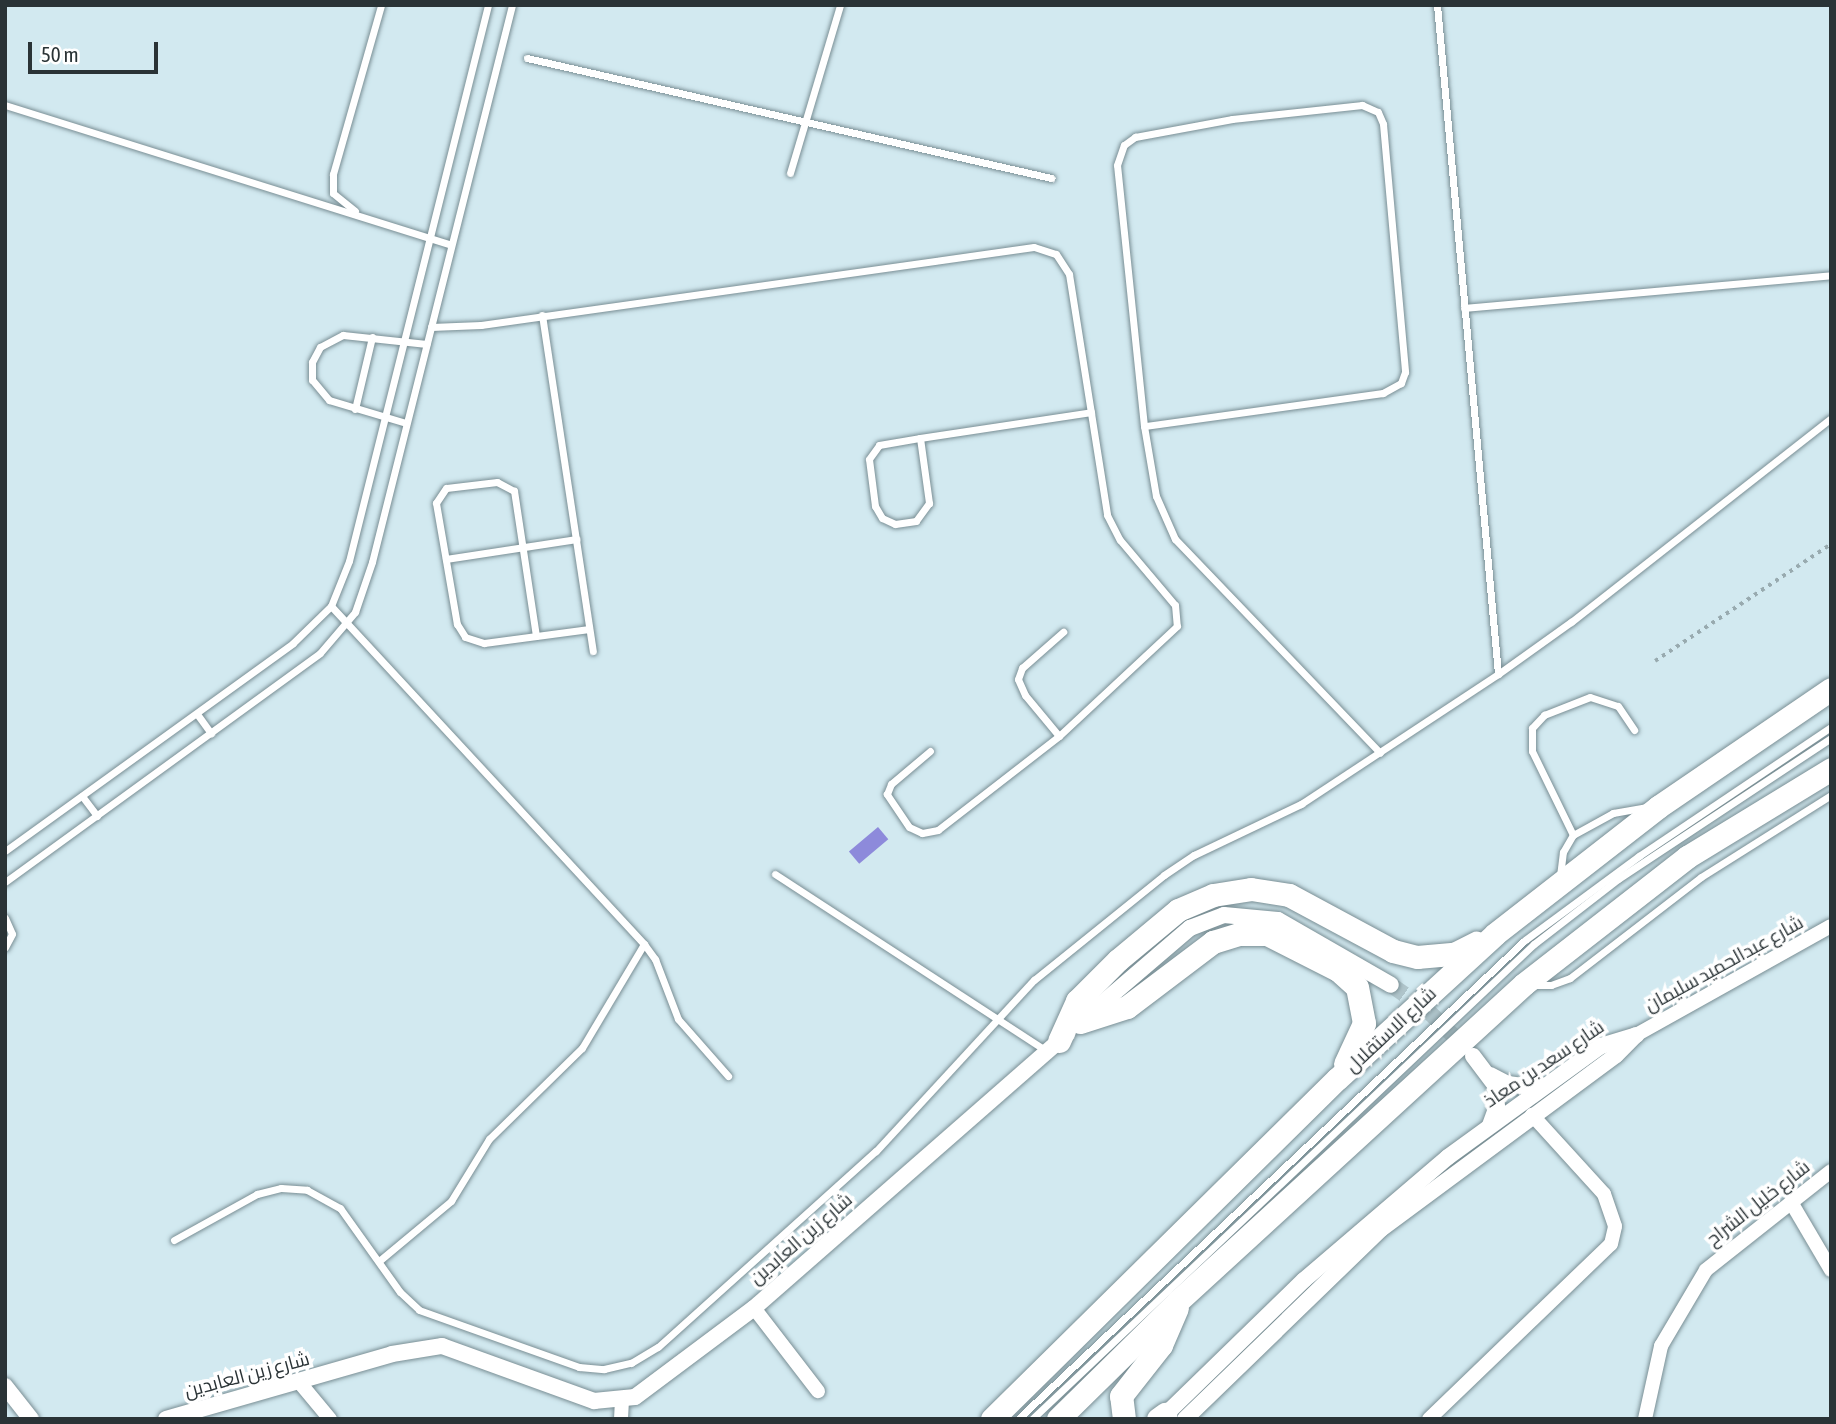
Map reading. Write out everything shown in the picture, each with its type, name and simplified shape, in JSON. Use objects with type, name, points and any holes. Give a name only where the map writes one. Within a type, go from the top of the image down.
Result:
[{"type":"highway","name":"شارع الاستقلال","points":[[992,1419],[1337,1079],[1495,934],[1658,807],[1831,689]]},
{"type":"highway","points":[[1058,1419],[1178,1301],[1524,984],[1687,856],[1831,769]]},
{"type":"highway","points":[[1053,1046],[1077,1001],[1118,960],[1178,910],[1213,894],[1251,889],[1289,895],[1393,951],[1417,957],[1454,954],[1495,934]]},
{"type":"highway","points":[[1080,1022],[1127,1007],[1213,942],[1239,934],[1267,934],[1293,944],[1349,977],[1363,998],[1364,1023],[1337,1079]]},
{"type":"highway","points":[[1124,1419],[1121,1396],[1161,1345],[1178,1301]]},
{"type":"street","name":"شارع زين العابدين","points":[[166,1419],[300,1383],[392,1354],[442,1346],[594,1401],[622,1401],[646,1391],[754,1308],[1183,934],[1224,915],[1278,920],[1391,985]]},
{"type":"street","name":"شارع عبدالحميد سليمان","points":[[1636,1035],[1831,926]]},
{"type":"street","name":"شارع سعد بن معاذ","points":[[1168,1418],[1342,1255],[1490,1126],[1538,1088],[1609,1042],[1636,1035]]},
{"type":"street","name":"شارع سعد بن معاذ","points":[[1342,1255],[1616,1055],[1636,1035]]},
{"type":"street","points":[[1473,1056],[1490,1075],[1508,1084],[1538,1088]]},
{"type":"street","points":[[1490,1075],[1497,1105],[1490,1126]]},
{"type":"street","points":[[1429,1419],[1611,1244],[1615,1226],[1604,1194],[1532,1115]]},
{"type":"street","name":"شارع خليل الشراح","points":[[1645,1419],[1661,1346],[1681,1305],[1706,1270],[1734,1243],[1831,1171]]},
{"type":"street","points":[[1791,1202],[1831,1270]]},
{"type":"street","points":[[754,1308],[818,1391]]},
{"type":"street","points":[[300,1383],[330,1419]]},
{"type":"street","points":[[5,1386],[31,1419]]},
{"type":"street","points":[[621,1419],[622,1401]]},
{"type":"lane","points":[[376,222],[345,207],[333,193],[333,174],[381,5]]},
{"type":"lane","points":[[5,851],[303,635],[331,606],[345,574],[488,5]]},
{"type":"lane","points":[[5,882],[320,653],[347,625],[368,579],[512,5]]},
{"type":"lane","points":[[790,173],[840,5]]},
{"type":"lane","points":[[1437,5],[1498,674]]},
{"type":"lane","points":[[527,58],[1051,178]]},
{"type":"lane","points":[[5,105],[451,245]]},
{"type":"lane","points":[[1144,426],[1383,393],[1401,383],[1405,372],[1383,124],[1373,107],[1318,107],[1243,117],[1135,137],[1124,145],[1117,165],[1144,426],[1158,506],[1175,539],[1380,753]]},
{"type":"lane","points":[[431,327],[542,315],[1041,247],[1056,254],[1069,274],[1107,515],[1120,540],[1175,606],[1178,619],[1168,639],[1059,736],[937,830],[922,834],[909,827],[887,794],[891,784],[930,751]]},
{"type":"lane","points":[[1464,308],[1831,275]]},
{"type":"lane","points":[[542,315],[593,651]]},
{"type":"lane","points":[[406,423],[355,409],[321,395],[312,380],[312,362],[320,346],[334,337],[372,337],[427,344]]},
{"type":"lane","points":[[355,409],[372,337]]},
{"type":"lane","points":[[920,438],[929,503],[916,521],[895,524],[882,518],[874,506],[869,459],[879,445],[920,438],[1091,412]]},
{"type":"lane","points":[[174,1241],[257,1194],[295,1188],[319,1194],[340,1208],[409,1302],[431,1315],[579,1367],[604,1369],[631,1363],[658,1347],[876,1151],[995,1017],[1034,980],[1178,865],[1301,804],[1498,674],[1571,622],[1831,418]]},
{"type":"lane","points":[[536,636],[516,496],[509,486],[497,482],[451,486],[439,494],[436,503],[457,624],[465,638],[479,643],[536,636],[589,629]]},
{"type":"lane","points":[[446,559],[576,540]]},
{"type":"lane","points":[[331,606],[644,944],[655,958],[678,1019],[729,1076]]},
{"type":"lane","points":[[1059,736],[1025,695],[1018,679],[1023,668],[1063,632]]},
{"type":"lane","points":[[1573,835],[1532,751],[1532,728],[1544,715],[1590,697],[1618,706],[1634,730]]},
{"type":"lane","points":[[197,714],[211,733]]},
{"type":"lane","points":[[1018,1419],[1525,940],[1608,877],[1831,727]]},
{"type":"lane","points":[[1032,1419],[1534,944],[1618,879],[1831,738]]},
{"type":"lane","points":[[1524,984],[1551,985],[1570,978],[1701,877],[1831,795]]},
{"type":"lane","points":[[82,796],[97,816]]},
{"type":"lane","points":[[1561,882],[1560,862],[1573,835],[1613,813],[1658,807]]},
{"type":"lane","points":[[775,874],[995,1017],[1053,1046]]},
{"type":"lane","points":[[5,918],[12,934],[5,947]]},
{"type":"lane","points":[[379,1261],[451,1201],[489,1139],[582,1048],[644,944]]},
{"type":"path","points":[[1655,661],[1831,544]]},
{"type":"shaded area","points":[[878,827],[888,839],[859,864],[849,851]]},
{"type":"tunnel","points":[[1391,985],[1427,1010],[1467,1049]]}]
